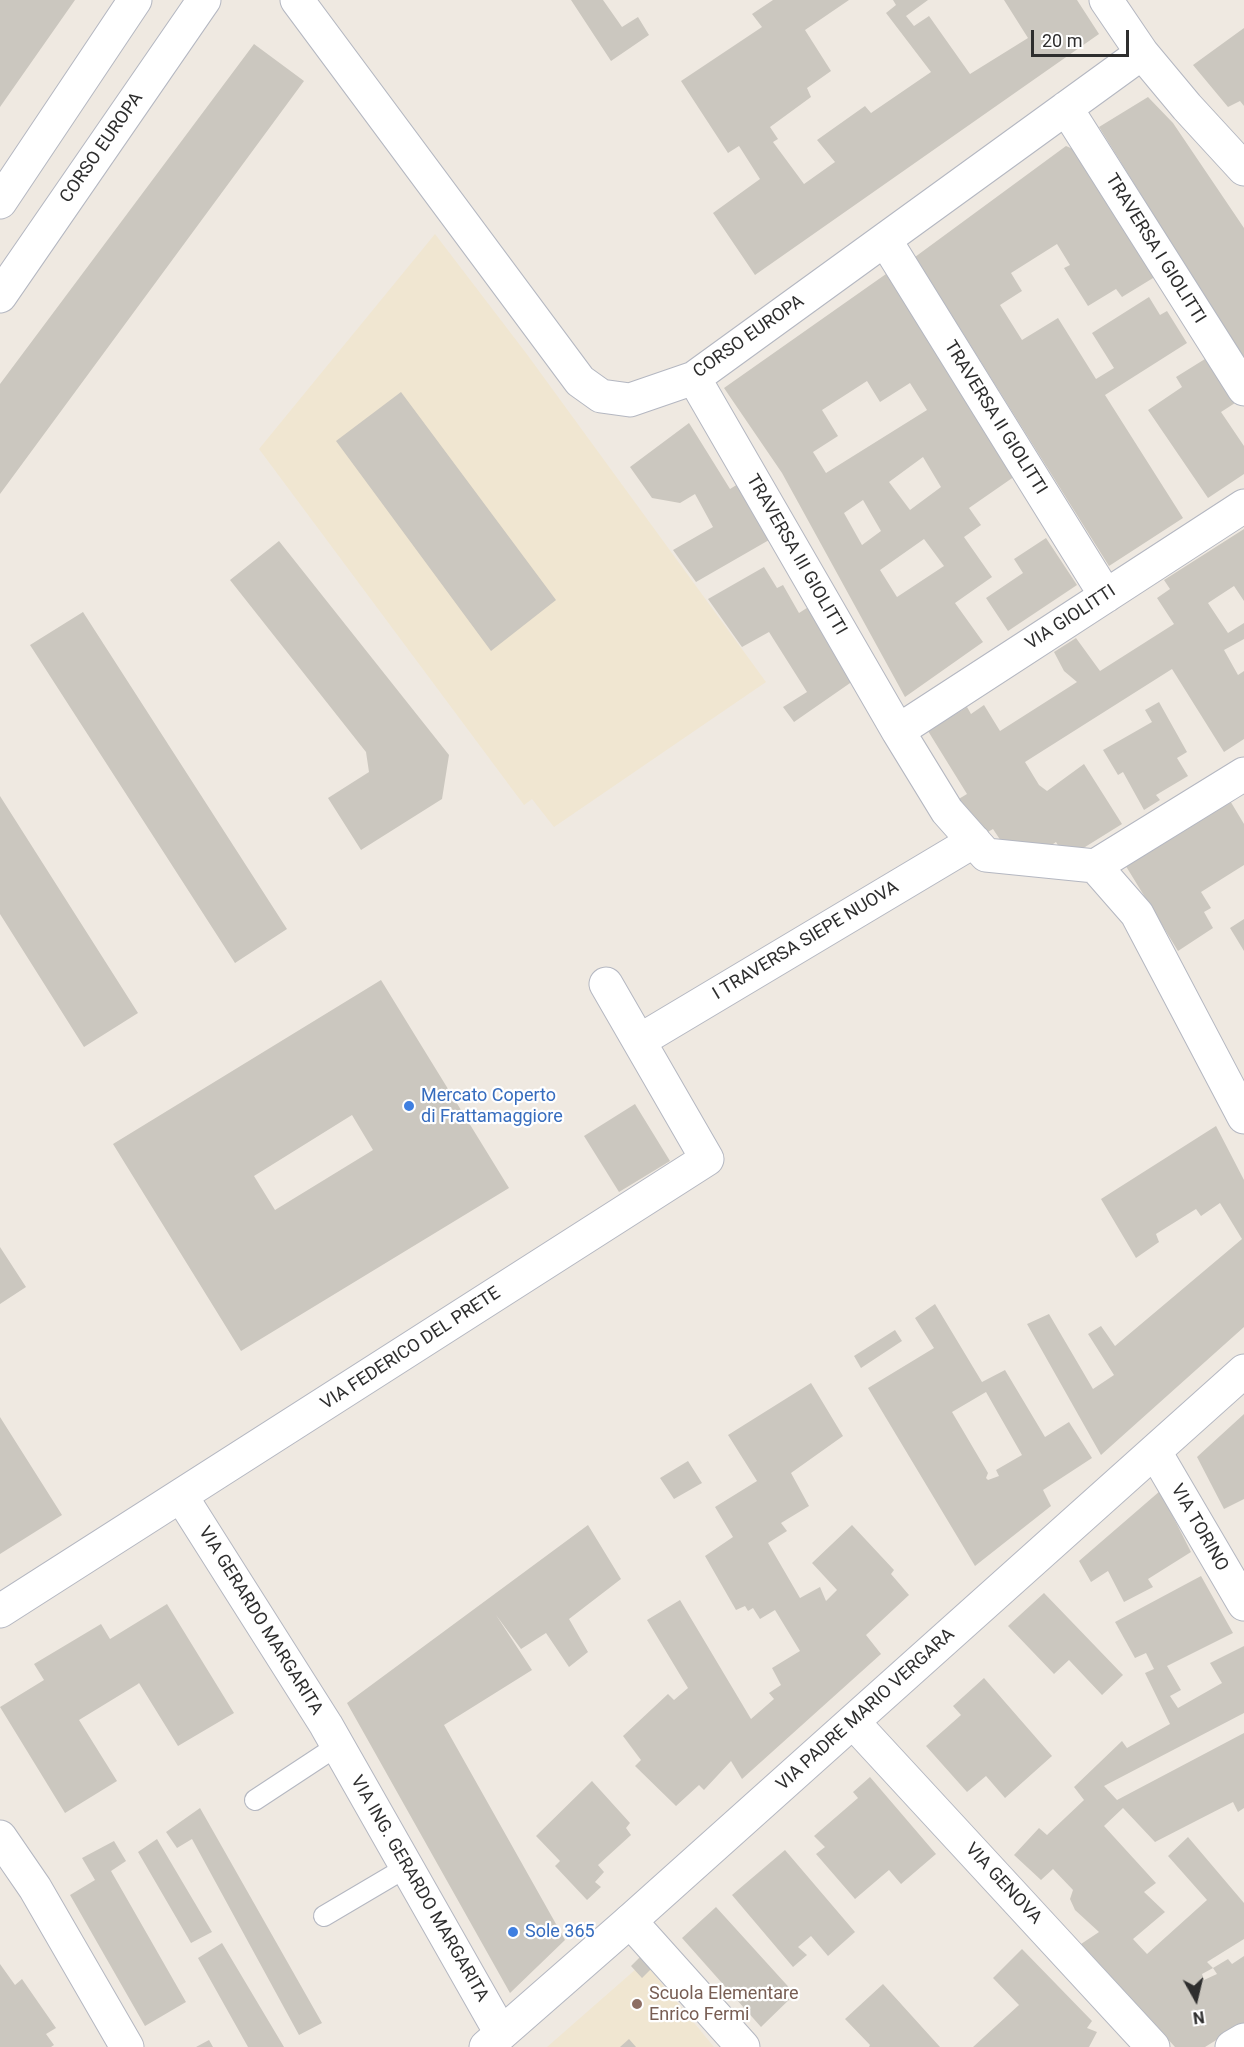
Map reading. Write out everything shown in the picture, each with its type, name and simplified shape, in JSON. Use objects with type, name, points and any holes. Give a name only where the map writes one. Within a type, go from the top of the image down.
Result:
[{"type":"street","points":[[0,202],[135,0]]},
{"type":"street","name":"CORSO EUROPA","points":[[0,296],[204,0]]},
{"type":"street","name":"CORSO EUROPA","points":[[297,0],[580,381],[601,396],[630,400],[694,378],[1143,53]]},
{"type":"street","points":[[1106,0],[1143,53],[1187,107],[1244,169]]},
{"type":"street","name":"TRAVERSA I GIOLITTI","points":[[1066,108],[1244,389]]},
{"type":"street","name":"TRAVERSA II GIOLITTI","points":[[885,240],[1106,596]]},
{"type":"street","name":"TRAVERSA III GIOLITTI","points":[[694,378],[898,731]]},
{"type":"street","name":"VIA GIOLITTI","points":[[898,731],[1244,506]]},
{"type":"street","points":[[898,731],[947,811],[986,855],[1095,866],[1244,774]]},
{"type":"street","name":"I TRAVERSA SIEPE NUOVA","points":[[639,1041],[974,841]]},
{"type":"street","points":[[1095,866],[1137,914],[1244,1117]]},
{"type":"street","points":[[606,984],[639,1041]]},
{"type":"street","name":"VIA FEDERICO DEL PRETE","points":[[0,1611],[707,1159],[639,1041]]},
{"type":"street","name":"VIA PADRE MARIO VERGARA","points":[[494,2040],[1244,1371]]},
{"type":"street","name":"VIA TORINO","points":[[1155,1452],[1244,1604]]},
{"type":"street","name":"VIA GERARDO MARGARITA","points":[[181,1496],[337,1746]]},
{"type":"street","name":"VIA GENOVA","points":[[853,1722],[1153,2047]]},
{"type":"street","name":"VIA ING. GERARDO MARGARITA","points":[[337,1746],[407,1867],[494,2040]]},
{"type":"street","points":[[0,1837],[34,1888],[127,2047]]},
{"type":"street","points":[[630,1921],[743,2047]]},
{"type":"street","points":[[1232,2047],[1244,2040]]},
{"type":"lane","points":[[255,1800],[337,1746]]},
{"type":"lane","points":[[324,1916],[407,1867]]},
{"type":"shaded area","points":[[435,234],[526,353],[766,682],[554,827],[532,799],[524,805],[259,449]]},
{"type":"shaded area","name":"Scuola Elementare Enrico Fermi","points":[[644,1962],[714,2047],[547,2047]]},
{"type":"building","points":[[0,0],[75,0],[0,107]]},
{"type":"building","points":[[571,0],[603,0],[622,27],[638,17],[649,35],[611,61]]},
{"type":"building","points":[[773,0],[849,0],[805,30],[831,71],[807,88],[811,97],[770,127],[778,139],[773,142],[804,184],[835,162],[817,140],[865,106],[871,113],[931,72],[886,13],[896,5],[893,0],[928,0],[906,16],[914,26],[929,16],[970,74],[1028,38],[1004,0],[1077,0],[1099,34],[755,275],[713,213],[760,179],[739,146],[728,153],[681,81],[762,27],[752,14]]},
{"type":"building","points":[[1244,28],[1244,106],[1240,101],[1228,107],[1193,65]]},
{"type":"building","points":[[254,44],[304,81],[0,494],[0,384]]},
{"type":"building","points":[[1148,97],[1173,123],[1244,228],[1244,361],[1099,127]]},
{"type":"building","points":[[1066,146],[1080,152],[1158,275],[1122,297],[1116,289],[1088,306],[1064,268],[1070,265],[1057,244],[1011,273],[1022,291],[1000,305],[1022,340],[1058,318],[1096,379],[1114,368],[1092,333],[1149,297],[1160,315],[1167,311],[1187,343],[1105,395],[1183,518],[1109,566],[915,257]]},
{"type":"building","points":[[886,274],[1018,474],[969,508],[981,525],[964,537],[992,577],[955,603],[983,642],[905,697],[782,473],[724,388]],"holes":[[[867,381],[880,402],[910,383],[927,410],[826,473],[813,452],[838,436],[822,410]],[[923,457],[941,487],[910,510],[889,482]],[[863,500],[881,531],[862,545],[844,513]],[[924,539],[944,566],[897,597],[880,570]]]},
{"type":"building","points":[[1205,359],[1235,403],[1221,412],[1244,446],[1244,474],[1208,498],[1148,410],[1182,387],[1176,377]]},
{"type":"building","points":[[401,392],[556,600],[491,651],[336,441]]},
{"type":"building","points":[[689,423],[730,489],[738,484],[769,540],[696,582],[673,550],[713,527],[695,494],[680,503],[652,498],[630,467]]},
{"type":"building","points":[[1244,529],[1244,601],[1234,586],[1208,603],[1228,633],[1244,623],[1244,639],[1224,650],[1238,675],[1244,671],[1244,739],[1224,752],[1172,669],[1025,762],[1039,785],[1047,791],[1084,764],[1122,824],[1077,852],[1074,847],[1063,854],[1056,842],[1041,852],[1003,844],[993,829],[986,833],[957,800],[967,794],[928,731],[967,707],[971,714],[984,705],[1000,731],[1077,682],[1064,671],[1054,652],[1076,638],[1100,671],[1174,624],[1157,598],[1170,589],[1164,580]]},
{"type":"building","points":[[1046,538],[1077,585],[1008,631],[986,598],[1023,573],[1014,559]]},
{"type":"building","points":[[279,541],[449,755],[442,799],[361,850],[328,798],[369,772],[366,752],[230,580]]},
{"type":"building","points":[[764,567],[777,588],[783,585],[799,613],[810,606],[853,681],[794,722],[783,707],[807,692],[769,632],[742,647],[708,599]]},
{"type":"building","points":[[83,612],[287,929],[235,963],[30,645]]},
{"type":"building","points":[[1159,702],[1187,752],[1177,758],[1188,776],[1156,795],[1160,800],[1144,810],[1123,772],[1118,775],[1103,750],[1152,722],[1145,710]]},
{"type":"building","points":[[0,796],[138,1013],[84,1047],[0,914]]},
{"type":"building","points":[[1229,799],[1244,824],[1244,865],[1201,892],[1211,908],[1204,912],[1213,928],[1178,951],[1124,863]]},
{"type":"building","points":[[1244,919],[1244,951],[1230,928]]},
{"type":"building","points":[[381,980],[509,1188],[241,1351],[113,1144]],"holes":[[[352,1115],[373,1150],[275,1210],[254,1176]]]},
{"type":"building","points":[[635,1104],[670,1161],[619,1192],[584,1136]]},
{"type":"building","points":[[1216,1126],[1244,1180],[1244,1327],[1101,1455],[1027,1324],[1049,1314],[1093,1389],[1114,1375],[1088,1334],[1101,1326],[1115,1346],[1242,1239],[1220,1203],[1201,1216],[1196,1209],[1156,1234],[1159,1242],[1136,1258],[1101,1199]]},
{"type":"building","points":[[0,1247],[26,1287],[0,1304]]},
{"type":"building","points":[[935,1304],[982,1382],[1005,1370],[1045,1437],[1069,1422],[1092,1458],[1043,1490],[1051,1506],[975,1566],[868,1388],[934,1348],[915,1318]],"holes":[[[986,1392],[1022,1455],[996,1470],[999,1476],[988,1480],[986,1478],[988,1473],[952,1412]]]},
{"type":"building","points":[[895,1330],[902,1341],[861,1368],[854,1356]]},
{"type":"building","points":[[811,1383],[843,1436],[791,1473],[809,1506],[781,1523],[787,1531],[768,1543],[800,1598],[820,1587],[826,1601],[837,1590],[812,1563],[852,1525],[894,1570],[891,1574],[909,1595],[866,1635],[881,1654],[742,1779],[731,1761],[704,1790],[699,1785],[676,1806],[635,1766],[641,1760],[623,1736],[668,1694],[674,1700],[688,1688],[647,1620],[680,1600],[751,1719],[774,1699],[769,1693],[781,1685],[772,1668],[800,1651],[775,1610],[760,1619],[753,1608],[748,1611],[745,1606],[736,1610],[705,1556],[733,1537],[715,1507],[757,1481],[728,1435]]},
{"type":"building","points":[[1244,1414],[1244,1499],[1224,1509],[1197,1457]]},
{"type":"building","points":[[0,1417],[62,1515],[0,1554]]},
{"type":"building","points":[[688,1461],[702,1483],[674,1499],[660,1478]]},
{"type":"building","points":[[1160,1491],[1191,1552],[1148,1579],[1153,1587],[1124,1602],[1108,1571],[1091,1582],[1079,1561]]},
{"type":"building","points":[[588,1525],[621,1579],[569,1619],[588,1652],[569,1667],[546,1633],[521,1649],[496,1615],[532,1670],[444,1725],[565,1940],[510,1993],[347,1703]]},
{"type":"building","points":[[1201,1576],[1233,1633],[1167,1666],[1181,1690],[1170,1696],[1178,1708],[1222,1683],[1210,1663],[1244,1646],[1244,1713],[1104,1786],[1117,1800],[1244,1733],[1244,1808],[1238,1812],[1233,1802],[1155,1842],[1123,1808],[1104,1826],[1156,1883],[1144,1892],[1165,1912],[1133,1939],[1147,1954],[1207,1900],[1168,1856],[1188,1837],[1244,1903],[1244,1939],[1207,1962],[1213,1968],[1228,1959],[1232,1964],[1244,1956],[1244,2023],[1205,2047],[1175,2047],[1081,1944],[1099,1932],[1075,1910],[1070,1899],[1073,1890],[1053,1869],[1041,1880],[1014,1855],[1039,1828],[1047,1835],[1084,1800],[1074,1787],[1122,1741],[1127,1748],[1170,1724],[1145,1673],[1154,1669],[1146,1653],[1135,1658],[1115,1622]],"holes":[[[1213,1968],[1217,1974],[1204,1980],[1202,1974]]]},
{"type":"building","points":[[1044,1593],[1123,1675],[1102,1695],[1069,1660],[1054,1674],[1008,1626]]},
{"type":"building","points":[[167,1604],[234,1713],[178,1746],[139,1683],[79,1720],[117,1781],[65,1813],[0,1707],[44,1680],[34,1664],[101,1624],[110,1639]]},
{"type":"building","points":[[984,1678],[1052,1756],[1005,1798],[986,1776],[967,1792],[926,1746],[961,1715],[953,1706]]},
{"type":"building","points":[[870,1777],[936,1854],[901,1884],[889,1870],[855,1899],[816,1854],[825,1847],[814,1836],[858,1798],[853,1792]]},
{"type":"building","points":[[592,1781],[630,1823],[626,1828],[631,1835],[598,1865],[604,1872],[595,1882],[601,1887],[587,1900],[555,1866],[560,1861],[536,1836]]},
{"type":"building","points":[[200,1808],[322,2023],[299,2035],[192,1839],[177,1848],[166,1832]]},
{"type":"building","points":[[157,1839],[212,1932],[191,1943],[138,1852]]},
{"type":"building","points":[[114,1841],[126,1861],[111,1871],[186,2002],[145,2026],[70,1895],[95,1880],[82,1858]]},
{"type":"building","points":[[785,1850],[855,1932],[828,1956],[811,1936],[798,1947],[807,1955],[793,1967],[732,1895]]},
{"type":"building","points":[[716,1907],[795,1994],[761,2027],[682,1938]]},
{"type":"building","points":[[222,1943],[284,2047],[248,2047],[198,1958]]},
{"type":"building","points":[[1022,1949],[1092,2021],[1087,2028],[1097,2032],[1089,2047],[973,2047],[1019,2005],[993,1978]]},
{"type":"building","points":[[640,1957],[652,1968],[642,1978],[631,1966]]},
{"type":"building","points":[[0,1964],[15,1985],[22,1979],[56,2028],[46,2034],[54,2045],[51,2047],[0,2047]]},
{"type":"building","points":[[883,1984],[940,2047],[869,2047],[870,2045],[845,2019]]},
{"type":"building","points":[[629,2039],[636,2047],[620,2047]]},
{"type":"building","points":[[209,2040],[213,2047],[196,2047]]},
{"type":"place","name":"Mercato Coperto di Frattamaggiore","points":[[409,1106]]},
{"type":"place","name":"Sole 365","points":[[513,1932]]},
{"type":"place","name":"Scuola Elementare Enrico Fermi","points":[[637,2004]]}]
